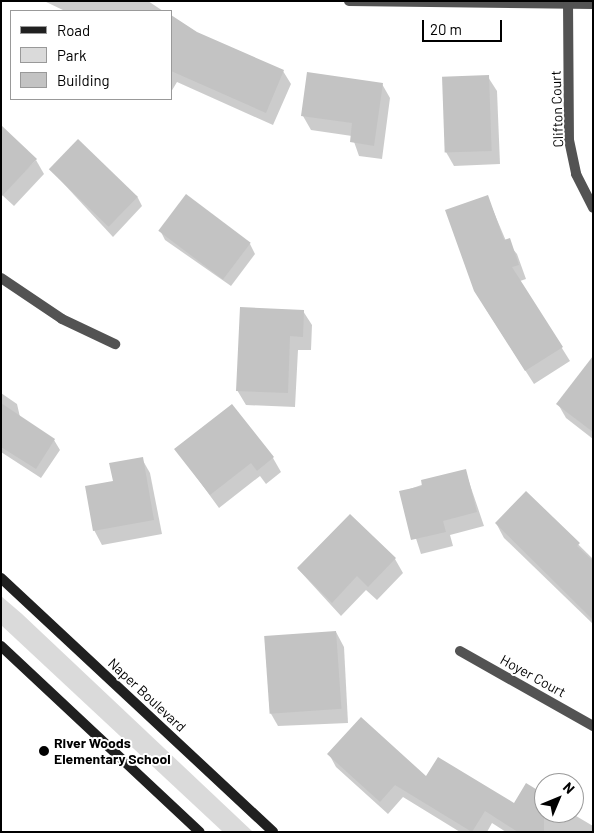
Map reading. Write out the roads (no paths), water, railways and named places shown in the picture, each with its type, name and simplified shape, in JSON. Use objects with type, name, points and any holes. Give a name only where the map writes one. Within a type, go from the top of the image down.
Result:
[{"type":"main road","name":"Naper Boulevard","points":[[1,578],[273,832]]},
{"type":"main road","points":[[1,646],[200,832]]},
{"type":"street","points":[[349,1],[568,2],[593,4]]},
{"type":"street","name":"Clifton Court","points":[[568,2],[570,140],[576,174],[593,208]]},
{"type":"street","points":[[1,278],[62,319],[115,344]]},
{"type":"street","name":"Hoyer Court","points":[[460,651],[593,726]]},
{"type":"place","name":"River Woods Elementary School","points":[[44,751]]}]
